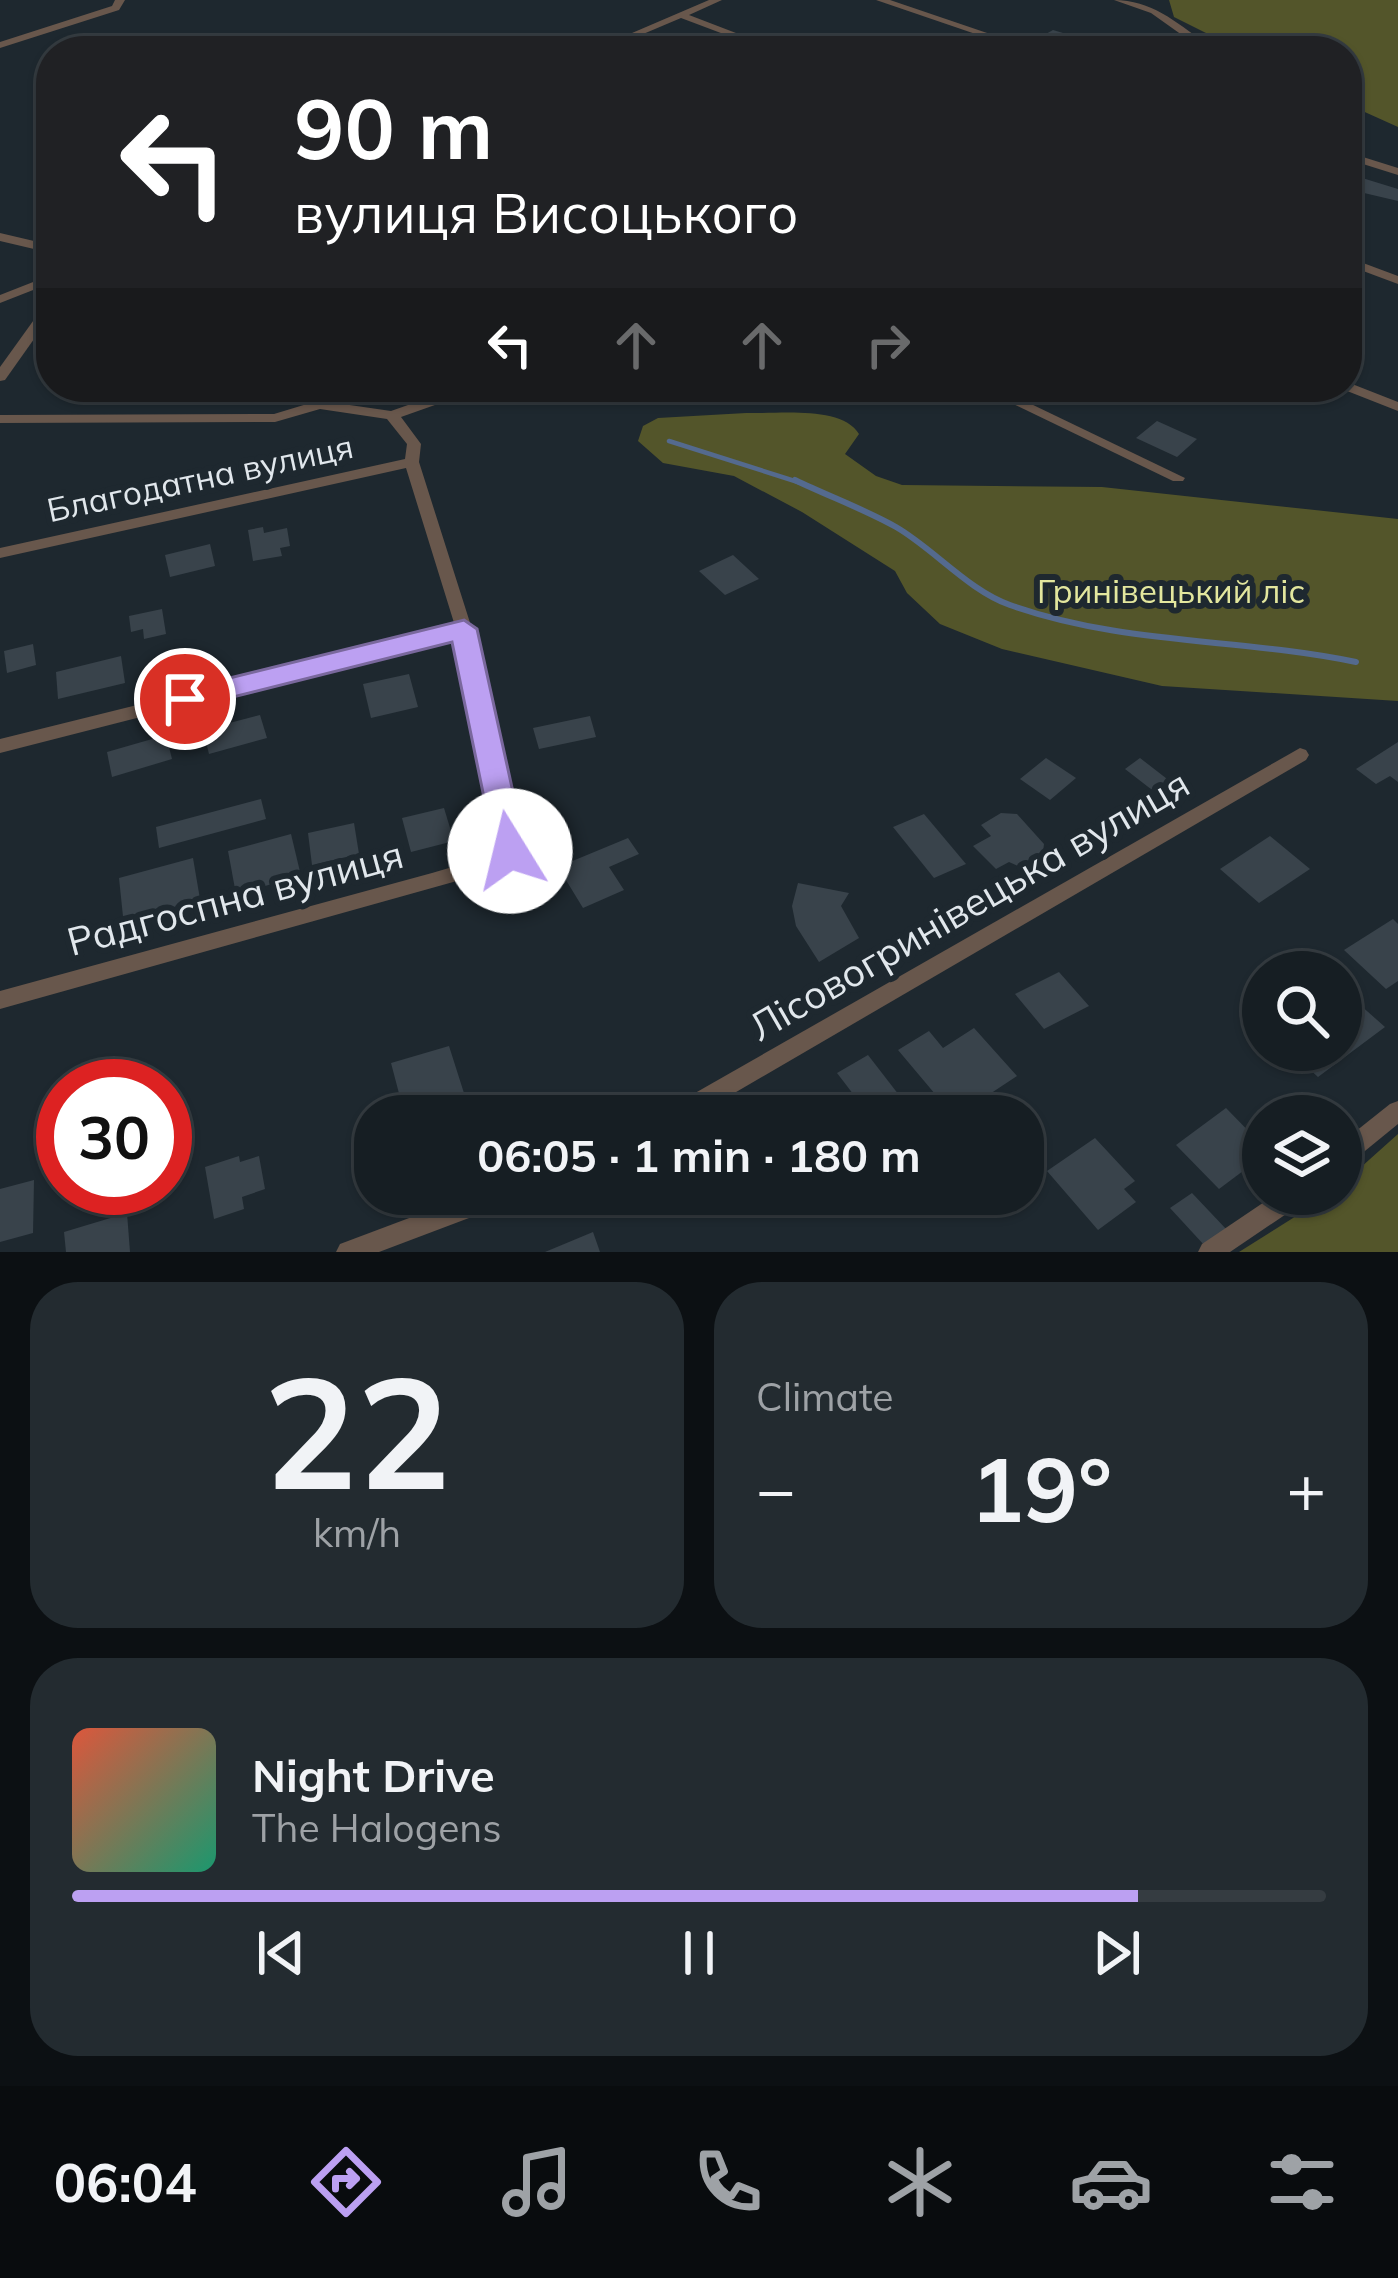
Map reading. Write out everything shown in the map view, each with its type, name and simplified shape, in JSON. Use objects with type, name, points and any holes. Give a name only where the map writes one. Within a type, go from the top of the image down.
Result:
[{"type":"street","points":[[0,45],[116,8],[120,0]]},
{"type":"street","points":[[631,36],[717,0]]},
{"type":"street","points":[[881,0],[990,36]]},
{"type":"street","points":[[1119,0],[1154,10],[1190,36]]},
{"type":"street","points":[[681,15],[738,36]]},
{"type":"street","points":[[1362,160],[1398,172]]},
{"type":"street","points":[[0,237],[36,245]]},
{"type":"street","points":[[1362,267],[1398,280]]},
{"type":"street","points":[[0,299],[36,285]]},
{"type":"street","points":[[0,376],[36,327]]},
{"type":"street","points":[[1362,392],[1398,407]]},
{"type":"street","points":[[313,402],[392,415],[429,402]]},
{"type":"street","points":[[1017,402],[1178,478]]},
{"type":"street","points":[[0,418],[274,418],[319,405]]},
{"type":"street","points":[[0,746],[464,629],[412,462],[414,444],[392,415]]},
{"type":"street","name":"Благодатна вулиця","points":[[0,553],[412,462]]},
{"type":"street","name":"Радгоспна вулиця","points":[[0,1000],[504,858],[512,842],[464,629]]},
{"type":"street","name":"Лісовогринівецька вулиця","points":[[711,1095],[1300,755]]},
{"type":"street","points":[[1362,1140],[1398,1111]]},
{"type":"street","points":[[348,1252],[447,1215]]},
{"type":"street","points":[[1210,1252],[1265,1215]]},
{"type":"green space","points":[[1169,0],[1398,0],[1398,127],[1362,111],[1362,36],[1212,36],[1174,17]]},
{"type":"green space","name":"Гринівецький ліс","points":[[808,413],[839,419],[859,434],[845,454],[876,476],[902,485],[1102,487],[1398,519],[1398,701],[1162,686],[1002,649],[940,624],[907,593],[895,571],[802,512],[734,476],[663,463],[638,441],[643,426],[658,418]]},
{"type":"green space","points":[[1398,1134],[1398,1252],[1239,1252],[1298,1215],[1362,1215],[1362,1166]]},
{"type":"building","points":[[1053,30],[1073,36],[1042,36]]},
{"type":"building","points":[[1362,178],[1398,189],[1398,201],[1362,193]]},
{"type":"building","points":[[1157,421],[1197,439],[1177,457],[1136,438]]},
{"type":"building","points":[[230,465],[234,482],[203,489],[200,471]]},
{"type":"building","points":[[263,527],[264,533],[287,528],[290,546],[280,548],[282,556],[253,561],[248,530]]},
{"type":"building","points":[[210,544],[215,566],[170,577],[165,555]]},
{"type":"building","points":[[733,555],[759,579],[725,595],[699,571]]},
{"type":"building","points":[[162,609],[166,634],[144,639],[143,629],[131,632],[129,616]]},
{"type":"building","points":[[33,644],[36,665],[7,673],[4,651]]},
{"type":"building","points":[[121,656],[125,683],[58,699],[56,672]]},
{"type":"building","points":[[409,674],[418,707],[371,718],[363,684]]},
{"type":"building","points":[[260,715],[267,738],[209,754],[203,730]]},
{"type":"building","points":[[590,716],[596,737],[539,749],[533,728]]},
{"type":"building","points":[[166,735],[172,759],[112,777],[107,752]]},
{"type":"building","points":[[1398,742],[1398,782],[1390,776],[1376,784],[1356,769]]},
{"type":"building","points":[[1046,758],[1076,778],[1050,800],[1020,779]]},
{"type":"building","points":[[1140,758],[1171,782],[1156,793],[1125,769]]},
{"type":"building","points":[[261,799],[266,819],[159,848],[156,827]]},
{"type":"building","points":[[444,808],[454,841],[411,852],[402,818]]},
{"type":"building","points":[[1001,813],[1017,814],[1044,844],[1042,860],[1025,869],[1009,862],[996,869],[973,846],[991,836],[981,825]]},
{"type":"building","points":[[924,814],[966,864],[934,878],[893,827]]},
{"type":"building","points":[[354,823],[359,854],[312,865],[308,833]]},
{"type":"building","points":[[291,834],[301,876],[236,894],[228,851]]},
{"type":"building","points":[[1270,836],[1310,869],[1259,903],[1220,869]]},
{"type":"building","points":[[628,838],[639,854],[609,867],[624,890],[583,908],[558,867]]},
{"type":"building","points":[[193,858],[201,905],[124,926],[119,878]]},
{"type":"building","points":[[798,883],[849,893],[841,906],[859,938],[819,962],[796,926],[792,906]]},
{"type":"building","points":[[1393,919],[1398,924],[1398,981],[1386,989],[1362,967],[1362,951],[1344,950]]},
{"type":"building","points":[[1059,972],[1089,1006],[1044,1029],[1015,994]]},
{"type":"building","points":[[1362,1007],[1385,1027],[1362,1044]]},
{"type":"building","points":[[974,1028],[1017,1076],[988,1095],[936,1095],[898,1050],[929,1031],[943,1048]]},
{"type":"building","points":[[449,1046],[465,1095],[399,1095],[391,1063]]},
{"type":"building","points":[[868,1055],[899,1095],[854,1095],[837,1073]]},
{"type":"building","points":[[1226,1108],[1242,1124],[1242,1172],[1219,1189],[1176,1145]]},
{"type":"building","points":[[1095,1138],[1135,1181],[1124,1189],[1136,1202],[1098,1230],[1047,1171]]},
{"type":"building","points":[[239,1156],[240,1162],[259,1156],[265,1189],[242,1197],[244,1209],[214,1219],[205,1167]]},
{"type":"building","points":[[34,1180],[33,1233],[0,1242],[0,1189]]},
{"type":"building","points":[[1192,1193],[1227,1230],[1205,1246],[1170,1208]]},
{"type":"building","points":[[127,1215],[130,1252],[66,1252],[64,1232]]},
{"type":"building","points":[[593,1232],[600,1252],[545,1252]]},
{"type":"waterway","points":[[669,441],[801,483]]},
{"type":"waterway","points":[[795,480],[896,527],[980,590],[1010,605],[1095,627],[1356,662]]},
{"type":"route","points":[[185,699],[464,629],[512,842],[510,851]]}]
